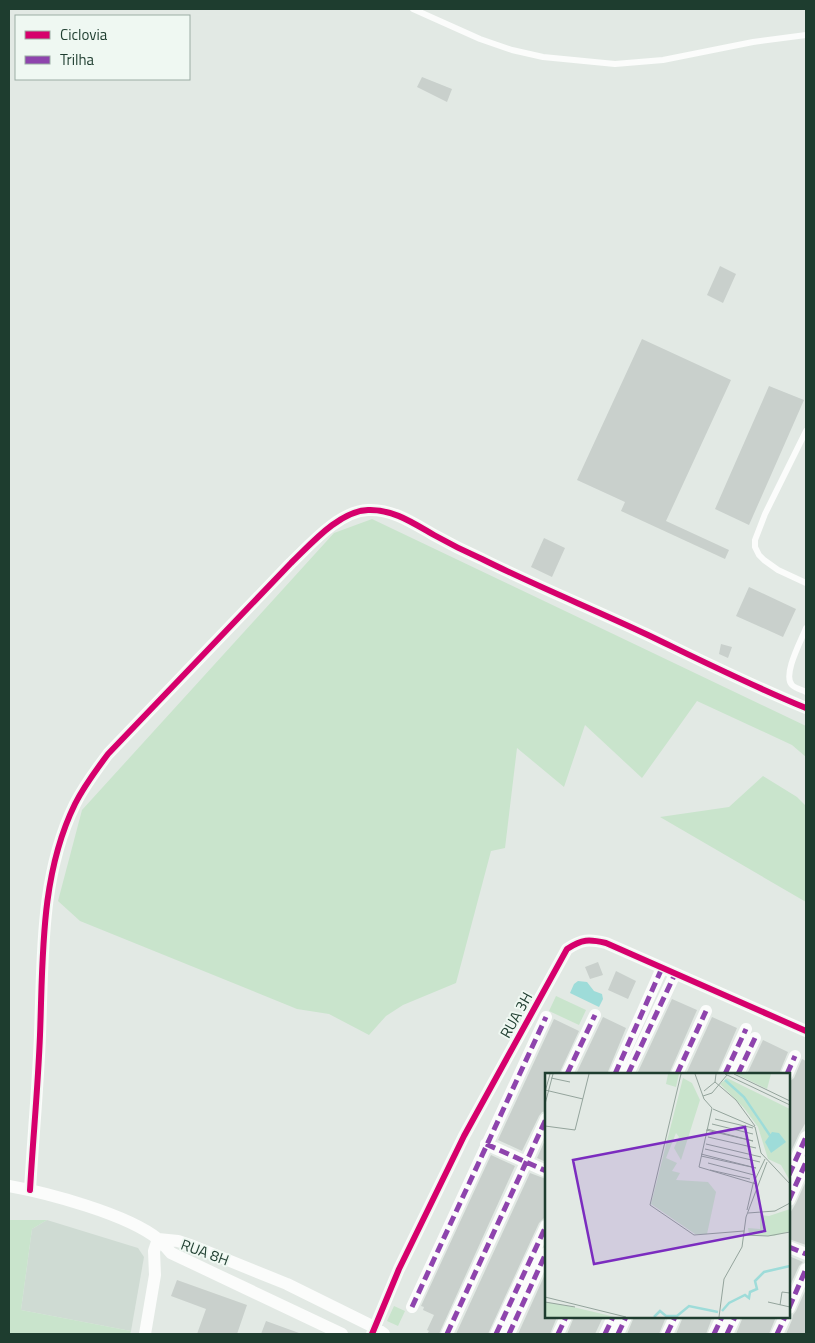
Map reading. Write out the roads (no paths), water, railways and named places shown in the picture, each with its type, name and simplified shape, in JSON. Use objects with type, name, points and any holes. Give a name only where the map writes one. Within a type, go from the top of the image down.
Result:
[{"type":"street","points":[[30,1190],[46,908],[55,862],[74,806],[90,778],[108,754],[291,563],[319,536],[340,521],[351,515],[368,510],[387,512],[406,519],[482,560],[647,634],[767,692],[806,708]]},
{"type":"street","name":"RUA 3H","points":[[376,1332],[399,1268],[464,1136],[567,949],[576,942],[584,940],[606,943],[806,1031]]},
{"type":"street","points":[[615,1073],[662,968]]},
{"type":"street","points":[[628,1073],[675,974]]},
{"type":"street","points":[[677,1073],[706,1011]]},
{"type":"street","points":[[567,1073],[595,1015]]},
{"type":"street","points":[[412,1307],[546,1017]]},
{"type":"street","points":[[726,1073],[750,1034],[738,1073]]},
{"type":"street","points":[[787,1073],[795,1056]]},
{"type":"street","points":[[447,1334],[545,1121]]},
{"type":"street","points":[[790,1173],[806,1137]]},
{"type":"street","points":[[486,1144],[545,1171]]},
{"type":"street","points":[[790,1198],[806,1162]]},
{"type":"street","points":[[9,1186],[30,1190],[113,1216],[131,1223],[158,1239],[154,1251],[155,1275],[145,1334]]},
{"type":"street","points":[[496,1334],[545,1228]]},
{"type":"street","name":"RUA 8H","points":[[158,1239],[178,1241],[193,1246],[279,1281],[376,1332]]},
{"type":"street","name":"RUA 8H","points":[[158,1239],[171,1253],[342,1334]]},
{"type":"street","points":[[790,1247],[806,1254]]},
{"type":"street","points":[[509,1334],[545,1255]]},
{"type":"street","points":[[790,1306],[806,1269]]},
{"type":"street","points":[[558,1334],[566,1318]]},
{"type":"street","points":[[605,1334],[613,1318]]},
{"type":"street","points":[[618,1334],[626,1318]]},
{"type":"street","points":[[667,1334],[675,1318]]},
{"type":"street","points":[[714,1334],[722,1318]]},
{"type":"street","points":[[727,1334],[735,1318]]},
{"type":"street","points":[[777,1334],[785,1318]]},
{"type":"lane","points":[[413,9],[480,39],[512,50],[543,57],[615,64],[664,60],[753,42],[806,35]]},
{"type":"lane","points":[[806,431],[765,514],[755,540],[755,547],[764,560],[778,570],[806,583]]},
{"type":"lane","points":[[806,628],[788,673],[792,686],[806,692]]},
{"type":"water","points":[[578,981],[587,982],[594,991],[602,994],[603,999],[599,1007],[570,993],[574,984]]}]
